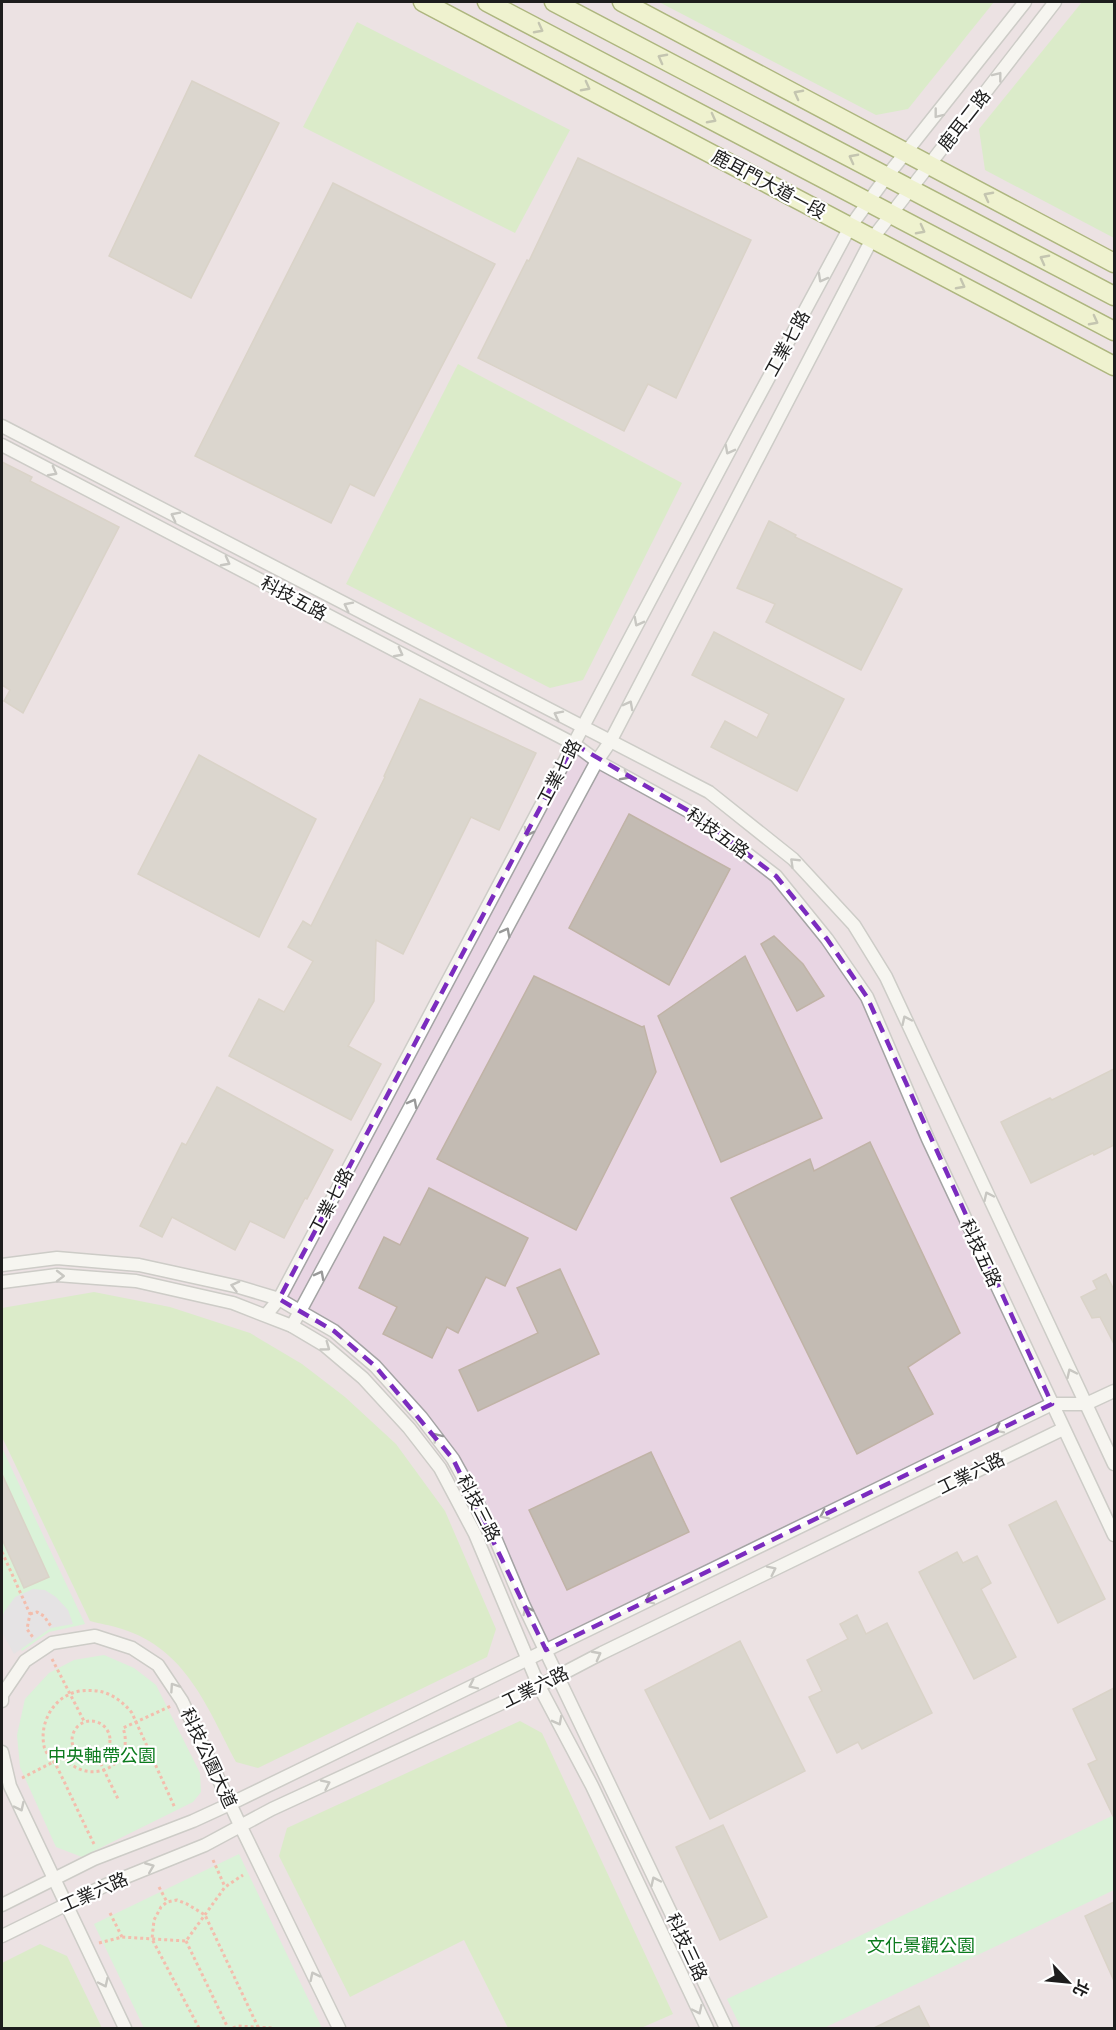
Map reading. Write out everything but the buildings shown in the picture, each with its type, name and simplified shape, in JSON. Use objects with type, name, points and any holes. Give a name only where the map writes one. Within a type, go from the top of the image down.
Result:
[{"type":"street","name":"鹿耳門大道一段","points":[[423,2],[1114,366]]},
{"type":"street","name":"鹿耳門大道一段","points":[[487,2],[1114,332]]},
{"type":"street","points":[[554,2],[1114,296]]},
{"type":"street","points":[[621,2],[1114,263]]},
{"type":"street","name":"鹿耳二路","points":[[850,227],[887,176],[1025,2]]},
{"type":"street","name":"鹿耳二路","points":[[872,238],[1055,2]]},
{"type":"street","name":"工業七路","points":[[266,1316],[279,1299],[850,227]]},
{"type":"street","name":"工業七路","points":[[292,1326],[597,761],[610,742],[872,238]]},
{"type":"street","name":"科技五路","points":[[2,426],[709,792],[793,859],[854,925],[886,977],[1114,1464]]},
{"type":"street","name":"科技五路","points":[[2,445],[574,744],[597,761],[699,817],[776,876],[827,939],[867,997],[928,1139],[1114,1535]]},
{"type":"street","name":"科技三路","points":[[2,1265],[57,1258],[139,1265],[200,1277],[279,1299],[334,1331],[375,1366],[421,1417],[453,1459],[490,1526],[558,1677],[726,2028]]},
{"type":"street","name":"科技三路","points":[[2,1282],[57,1275],[136,1281],[233,1303],[292,1326],[324,1345],[363,1378],[409,1428],[440,1468],[475,1534],[539,1686],[592,1785],[707,2028]]},
{"type":"street","points":[[1052,1404],[1086,1404],[1114,1391]]},
{"type":"street","name":"工業六路","points":[[2,1905],[94,1859],[193,1821],[230,1804],[1052,1404]]},
{"type":"street","name":"工業六路","points":[[2,1936],[106,1885],[205,1845],[240,1825],[558,1677],[612,1647],[1063,1429]]},
{"type":"street","name":"科技公園大道","points":[[2,1701],[3,1695],[25,1661],[52,1642],[95,1636],[132,1648],[158,1665],[182,1701],[339,2028]]},
{"type":"street","points":[[2,1752],[9,1784],[125,2028]]},
{"type":"path","points":[[2,1552],[30,1614],[27,1629],[34,1640]]},
{"type":"path","points":[[30,1614],[37,1612],[44,1616],[52,1628]]},
{"type":"path","points":[[46,1647],[84,1721]]},
{"type":"path","points":[[95,1846],[43,1743],[46,1719],[51,1708],[70,1694],[91,1689],[106,1692],[121,1700],[132,1713],[176,1808]]},
{"type":"path","points":[[9,1784],[63,1757],[71,1767],[81,1772],[93,1773],[105,1770],[114,1765],[121,1756],[125,1745],[123,1728],[182,1701]]},
{"type":"path","points":[[84,1721],[97,1721],[108,1729],[110,1743],[108,1749],[98,1758],[86,1759],[80,1756],[73,1747],[74,1729],[84,1721]]},
{"type":"path","points":[[98,1758],[118,1798]]},
{"type":"path","points":[[213,1860],[225,1887]]},
{"type":"path","points":[[186,1941],[225,1887],[243,1875]]},
{"type":"path","points":[[159,1887],[167,1902]]},
{"type":"path","points":[[199,2028],[152,1939],[154,1920],[161,1907],[167,1902],[177,1900],[205,1915],[258,2027]]},
{"type":"path","points":[[110,1913],[122,1937]]},
{"type":"path","points":[[98,1943],[122,1937],[186,1941]]},
{"type":"path","points":[[186,1941],[228,2028]]},
{"type":"path","points":[[233,2028],[238,2026],[272,2028]]},
{"type":"highlighted area","points":[[574,744],[699,817],[776,876],[827,939],[867,997],[1052,1404],[546,1650],[453,1459],[375,1366],[334,1331],[279,1299]]},
{"type":"shaded area","points":[[2,2],[1114,2],[1114,2028],[2,2028]]},
{"type":"shaded area","points":[[33,1589],[45,1590],[56,1597],[68,1610],[73,1624],[51,1628],[14,1654],[3,1634],[4,1612],[15,1597]]},
{"type":"green space","points":[[659,2],[994,2],[908,109],[876,115]]},
{"type":"green space","points":[[1082,2],[1114,2],[1114,238],[985,170],[979,129]]},
{"type":"green space","points":[[357,22],[570,130],[515,233],[303,127]]},
{"type":"green space","points":[[458,364],[682,483],[583,680],[550,688],[346,584]]},
{"type":"green space","points":[[94,1292],[170,1307],[250,1333],[302,1364],[345,1397],[396,1444],[445,1511],[496,1629],[487,1657],[258,1768],[236,1762],[204,1701],[179,1665],[163,1650],[144,1638],[90,1621],[2,1437],[2,1308]]},
{"type":"green space","points":[[2,1448],[85,1624],[49,1632],[22,1651],[2,1612]]},
{"type":"green space","name":"中央軸帶公園","points":[[104,1655],[134,1668],[156,1685],[200,1773],[201,1792],[193,1802],[82,1857],[56,1847],[20,1767],[17,1735],[25,1699],[49,1673],[74,1660]]},
{"type":"green space","points":[[520,1721],[542,1733],[673,2014],[641,2028],[508,2028],[464,1940],[350,1997],[279,1856],[287,1828]]},
{"type":"green space","name":"文化景觀公園","points":[[1114,1815],[1114,1890],[824,2028],[741,2028],[727,1999]]},
{"type":"green space","points":[[239,1854],[322,2028],[144,2028],[94,1924]]},
{"type":"green space","points":[[40,1944],[67,1956],[102,2028],[2,2028],[2,1963]]}]
